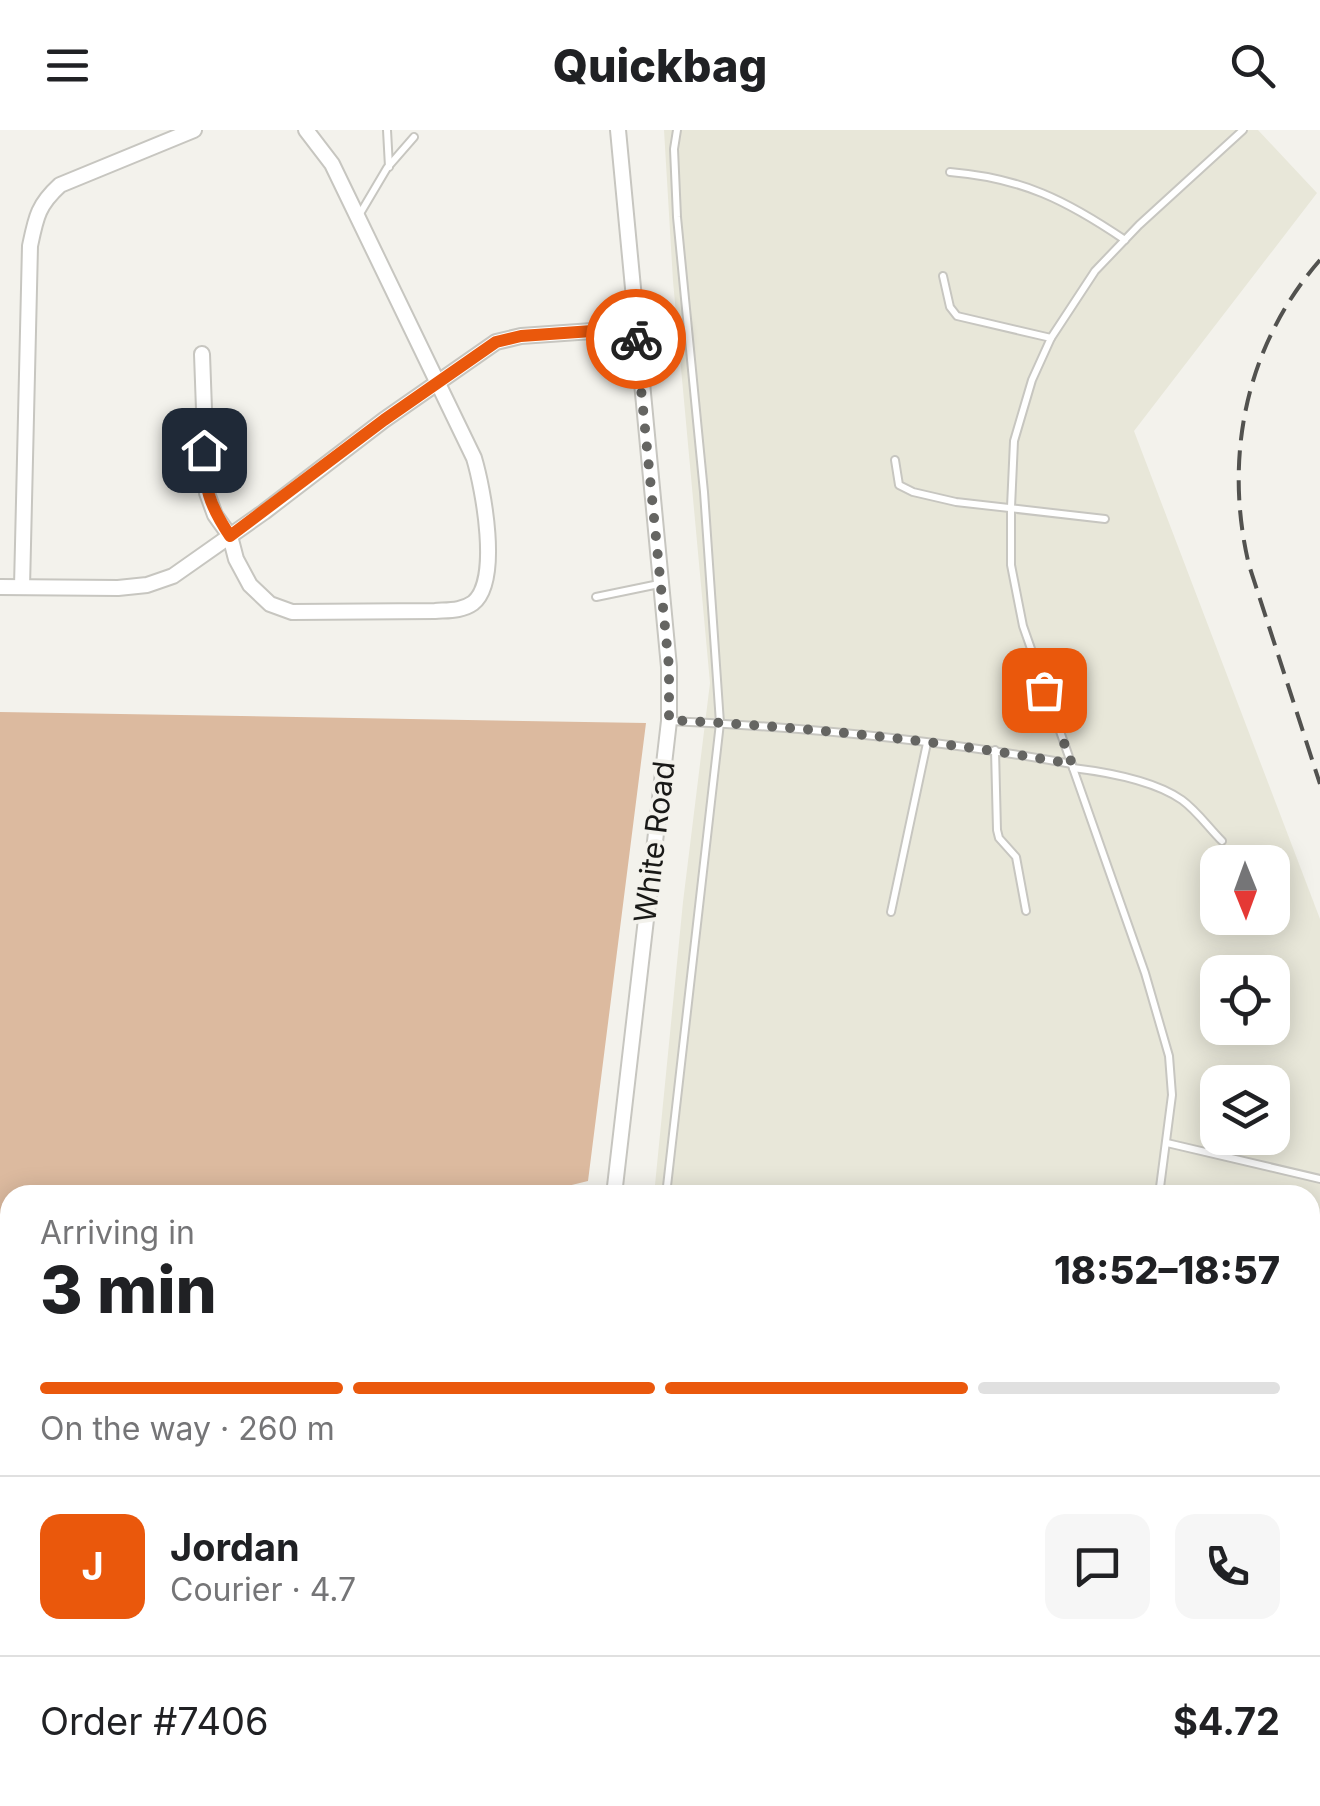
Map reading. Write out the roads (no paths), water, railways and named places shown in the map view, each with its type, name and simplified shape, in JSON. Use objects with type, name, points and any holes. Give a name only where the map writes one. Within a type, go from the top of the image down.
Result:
[{"type":"street","points":[[22,588],[30,246],[36,213],[60,185],[194,130]]},
{"type":"street","points":[[202,354],[205,483],[216,515],[230,536],[236,559],[250,585],[270,604],[292,612],[435,611],[469,606],[478,599],[486,583],[488,564],[482,484],[474,458],[332,164],[306,130]]},
{"type":"street","name":"White Road","points":[[615,1185],[669,720],[669,667],[618,130]]},
{"type":"street","points":[[0,587],[118,588],[147,585],[173,576],[496,342],[548,333],[635,328]]},
{"type":"lane","points":[[387,130],[389,167]]},
{"type":"lane","points":[[1161,1185],[1172,1095],[1169,1056],[1145,973],[1023,626],[1011,565],[1014,441],[1032,380],[1051,338],[1094,272],[1244,130]]},
{"type":"lane","name":"White Road","points":[[667,1185],[720,723],[704,492],[677,217],[677,131]]},
{"type":"lane","points":[[358,217],[389,167],[414,137]]},
{"type":"lane","points":[[950,172],[1004,179],[1038,190],[1080,210],[1126,240]]},
{"type":"lane","points":[[943,276],[950,307],[957,316],[1051,338]]},
{"type":"lane","points":[[894,460],[900,485],[913,492],[956,502],[1106,519]]},
{"type":"lane","points":[[596,597],[661,584]]},
{"type":"lane","points":[[669,720],[799,728],[994,750],[1104,772],[1183,801],[1222,841]]},
{"type":"lane","points":[[891,912],[927,742]]},
{"type":"lane","points":[[994,750],[996,830],[1016,856],[1026,910]]},
{"type":"lane","points":[[1167,1143],[1320,1179]]},
{"type":"railway","points":[[1320,260],[1274,328],[1258,365],[1247,404],[1239,484],[1249,565],[1320,784]]}]
